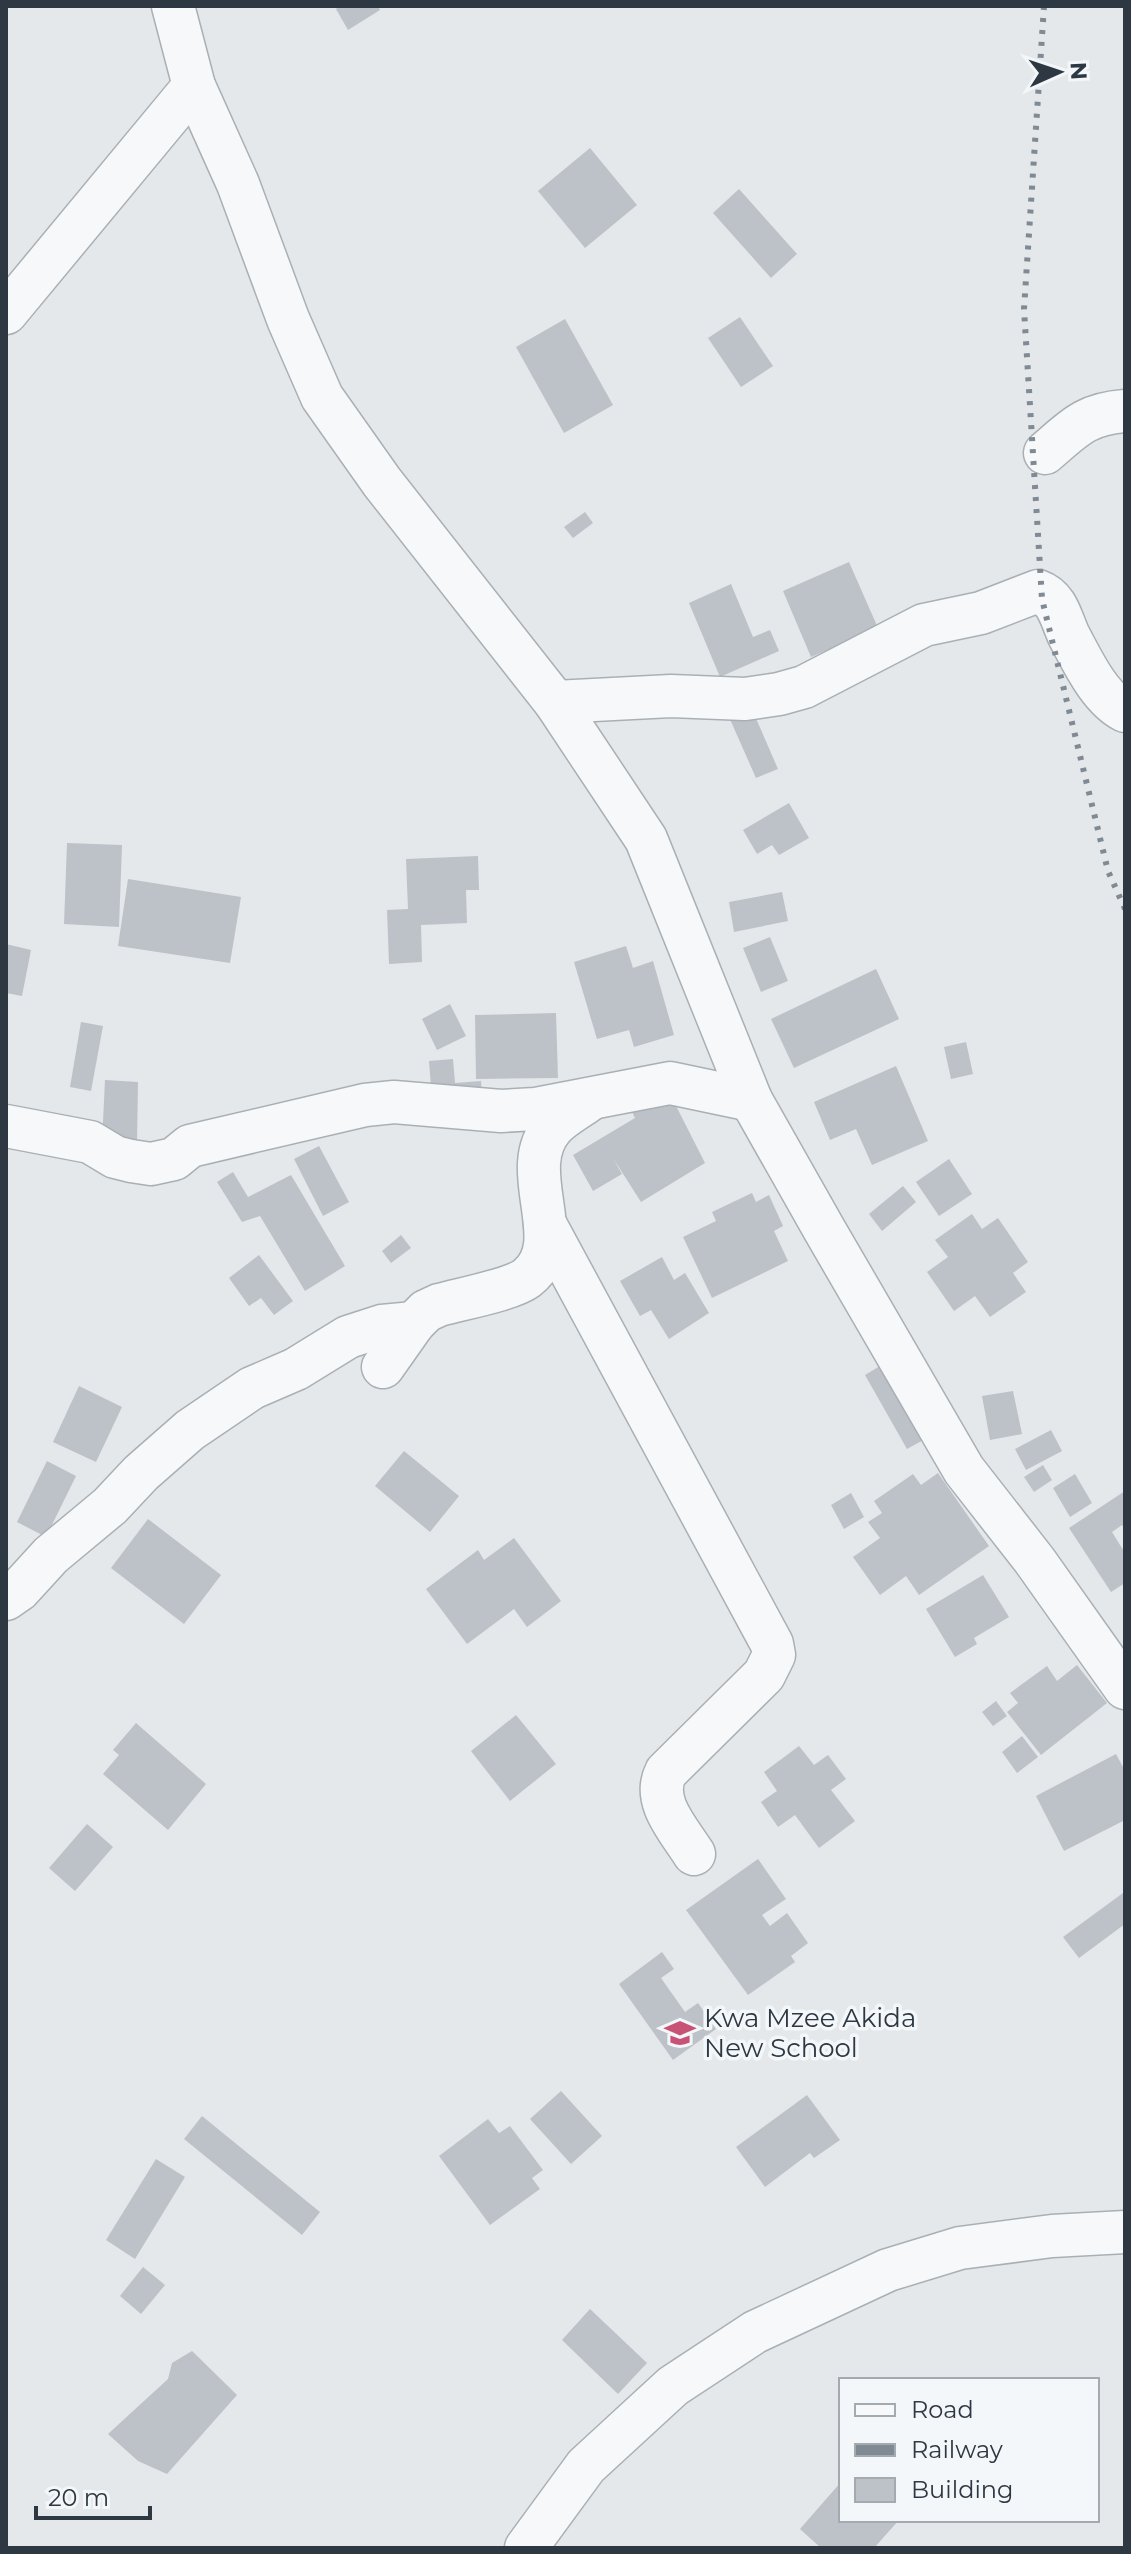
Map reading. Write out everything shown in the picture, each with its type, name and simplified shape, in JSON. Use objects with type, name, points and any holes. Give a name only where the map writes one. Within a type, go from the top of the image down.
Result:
[{"type":"street","points":[[173,6],[194,86],[238,184],[288,319],[322,397],[382,482],[555,702],[646,839],[751,1100],[964,1470],[1035,1561],[1125,1688]]},
{"type":"street","points":[[6,313],[194,86]]},
{"type":"street","points":[[1045,453],[1092,416],[1125,411]]},
{"type":"street","points":[[555,702],[671,696],[745,699],[779,694],[804,687],[924,625],[981,613],[1038,591],[1049,596],[1056,605],[1068,634],[1093,677],[1109,699],[1125,711]]},
{"type":"street","points":[[6,1126],[90,1142],[115,1157],[151,1164],[174,1159],[190,1146],[365,1105],[394,1102],[501,1111],[535,1109],[670,1083],[751,1100]]},
{"type":"street","points":[[383,1367],[426,1311],[526,1279],[542,1262],[545,1224],[537,1163],[541,1147],[553,1127],[588,1101]]},
{"type":"street","points":[[545,1224],[772,1644],[774,1655],[764,1675],[666,1772],[661,1781],[662,1799],[694,1854]]},
{"type":"street","points":[[6,1599],[19,1590],[51,1555],[110,1506],[141,1473],[203,1421],[252,1388],[296,1369],[348,1337],[382,1326],[414,1323]]},
{"type":"street","points":[[526,2548],[586,2466],[673,2386],[755,2332],[888,2270],[960,2248],[1052,2236],[1125,2232]]},
{"type":"building","points":[[340,6],[378,6],[380,10],[348,30],[336,9]]},
{"type":"building","points":[[590,148],[637,205],[585,248],[538,191]]},
{"type":"building","points":[[739,189],[797,254],[771,278],[713,213]]},
{"type":"building","points":[[740,317],[773,366],[741,387],[708,338]]},
{"type":"building","points":[[565,319],[613,405],[564,433],[516,347]]},
{"type":"building","points":[[585,512],[593,523],[573,538],[564,527]]},
{"type":"building","points":[[849,562],[878,628],[811,657],[783,591]]},
{"type":"building","points":[[731,584],[753,637],[770,630],[779,651],[720,677],[689,603]]},
{"type":"building","points":[[751,707],[778,769],[756,778],[729,717]]},
{"type":"building","points":[[789,803],[809,838],[779,855],[772,845],[757,854],[743,830]]},
{"type":"building","points":[[67,843],[122,845],[119,927],[64,924]]},
{"type":"building","points":[[478,856],[479,890],[466,890],[467,923],[421,925],[422,962],[389,964],[387,910],[408,909],[406,859]]},
{"type":"building","points":[[128,879],[241,897],[230,963],[118,946]]},
{"type":"building","points":[[782,892],[788,921],[734,932],[729,902]]},
{"type":"building","points":[[770,937],[788,981],[761,992],[743,948]]},
{"type":"building","points":[[6,944],[31,950],[22,996],[6,993]]},
{"type":"building","points":[[626,946],[633,968],[653,961],[674,1035],[634,1047],[629,1030],[597,1039],[574,962]]},
{"type":"building","points":[[876,969],[899,1019],[794,1068],[771,1019]]},
{"type":"building","points":[[450,1004],[466,1036],[437,1050],[422,1019]]},
{"type":"building","points":[[556,1013],[558,1078],[476,1079],[475,1015]]},
{"type":"building","points":[[81,1022],[103,1026],[91,1091],[70,1087]]},
{"type":"building","points":[[966,1042],[973,1074],[951,1079],[944,1047]]},
{"type":"building","points":[[453,1059],[455,1083],[481,1081],[482,1096],[432,1100],[429,1061]]},
{"type":"building","points":[[896,1066],[928,1141],[872,1165],[856,1129],[830,1140],[814,1102]]},
{"type":"building","points":[[105,1080],[138,1082],[137,1144],[102,1143]]},
{"type":"building","points":[[671,1096],[705,1163],[641,1202],[613,1158],[622,1174],[593,1191],[573,1155],[635,1118],[627,1102]]},
{"type":"building","points":[[319,1146],[349,1202],[323,1216],[294,1159]]},
{"type":"building","points":[[949,1159],[972,1194],[939,1216],[916,1182]]},
{"type":"building","points":[[233,1172],[248,1197],[291,1175],[345,1266],[305,1291],[260,1216],[242,1222],[217,1182]]},
{"type":"building","points":[[903,1186],[916,1202],[882,1231],[869,1214]]},
{"type":"building","points":[[752,1193],[756,1202],[769,1195],[783,1226],[774,1231],[788,1261],[712,1298],[683,1237],[716,1221],[712,1212]]},
{"type":"building","points":[[972,1214],[982,1229],[998,1218],[1028,1262],[1013,1273],[1026,1292],[990,1317],[975,1296],[954,1311],[927,1272],[948,1257],[935,1240]]},
{"type":"building","points":[[401,1235],[411,1248],[391,1263],[382,1251]]},
{"type":"building","points":[[259,1255],[293,1301],[274,1315],[261,1298],[249,1306],[229,1278]]},
{"type":"building","points":[[662,1257],[674,1280],[685,1273],[709,1313],[669,1339],[651,1310],[640,1316],[620,1281]]},
{"type":"building","points":[[885,1363],[927,1438],[907,1449],[865,1375]]},
{"type":"building","points":[[79,1386],[122,1407],[96,1462],[53,1442]]},
{"type":"building","points":[[1013,1391],[1022,1434],[990,1440],[982,1396]]},
{"type":"building","points":[[1051,1430],[1062,1451],[1026,1470],[1015,1449]]},
{"type":"building","points":[[404,1451],[459,1496],[430,1532],[375,1486]]},
{"type":"building","points":[[47,1461],[76,1476],[46,1537],[17,1522]]},
{"type":"building","points":[[1043,1465],[1052,1480],[1034,1492],[1024,1477]]},
{"type":"building","points":[[938,1473],[989,1546],[919,1595],[906,1576],[880,1595],[853,1557],[880,1538],[868,1522],[882,1513],[874,1501],[913,1474],[921,1485]]},
{"type":"building","points":[[1075,1474],[1092,1503],[1070,1517],[1053,1488]]},
{"type":"building","points":[[1125,1491],[1125,1530],[1122,1525],[1112,1532],[1125,1553],[1125,1583],[1111,1592],[1069,1528]]},
{"type":"building","points":[[851,1493],[864,1517],[844,1529],[831,1505]]},
{"type":"building","points":[[148,1519],[221,1575],[184,1624],[111,1568]]},
{"type":"building","points":[[514,1538],[561,1601],[527,1627],[514,1609],[467,1644],[426,1589],[478,1550],[484,1560]]},
{"type":"building","points":[[983,1575],[1009,1617],[974,1638],[977,1644],[955,1657],[926,1609]]},
{"type":"building","points":[[1077,1665],[1107,1703],[1041,1755],[1007,1712],[1018,1703],[1010,1693],[1047,1666],[1057,1681]]},
{"type":"building","points":[[996,1701],[1007,1716],[993,1726],[982,1712]]},
{"type":"building","points":[[516,1715],[556,1764],[510,1801],[471,1751]]},
{"type":"building","points":[[136,1723],[206,1784],[168,1830],[103,1774],[119,1755],[113,1750]]},
{"type":"building","points":[[1022,1736],[1038,1757],[1017,1773],[1002,1752]]},
{"type":"building","points":[[799,1746],[814,1765],[828,1755],[846,1779],[831,1790],[855,1821],[819,1848],[795,1815],[778,1827],[761,1802],[777,1791],[764,1772]]},
{"type":"building","points":[[1116,1754],[1125,1771],[1125,1820],[1064,1851],[1036,1796]]},
{"type":"building","points":[[87,1824],[113,1847],[75,1891],[49,1868]]},
{"type":"building","points":[[758,1859],[786,1899],[762,1915],[770,1926],[787,1913],[808,1943],[791,1956],[795,1962],[748,1995],[686,1910]]},
{"type":"building","points":[[1123,1893],[1125,1924],[1079,1958],[1063,1937]]},
{"type":"building","points":[[662,1952],[674,1969],[661,1978],[685,2012],[698,2003],[716,2029],[673,2060],[619,1984]]},
{"type":"building","points":[[561,2091],[602,2136],[571,2164],[530,2119]]},
{"type":"building","points":[[807,2095],[840,2140],[814,2158],[810,2153],[765,2187],[736,2147]]},
{"type":"building","points":[[202,2116],[320,2212],[302,2235],[184,2139]]},
{"type":"building","points":[[488,2119],[499,2133],[510,2126],[543,2170],[532,2178],[540,2189],[490,2225],[439,2156]]},
{"type":"building","points":[[156,2159],[185,2177],[135,2259],[106,2240]]},
{"type":"building","points":[[143,2267],[165,2285],[141,2314],[120,2296]]},
{"type":"building","points":[[590,2309],[647,2363],[618,2394],[562,2340]]},
{"type":"building","points":[[192,2351],[237,2395],[167,2474],[138,2461],[108,2434],[168,2379],[172,2363]]},
{"type":"building","points":[[839,2484],[839,2522],[897,2522],[874,2548],[821,2548],[800,2529]]},
{"type":"railway","points":[[1044,6],[1024,309],[1042,599],[1108,871],[1125,909]]},
{"type":"place","name":"Kwa Mzee Akida New School","points":[[680,2033]]}]
